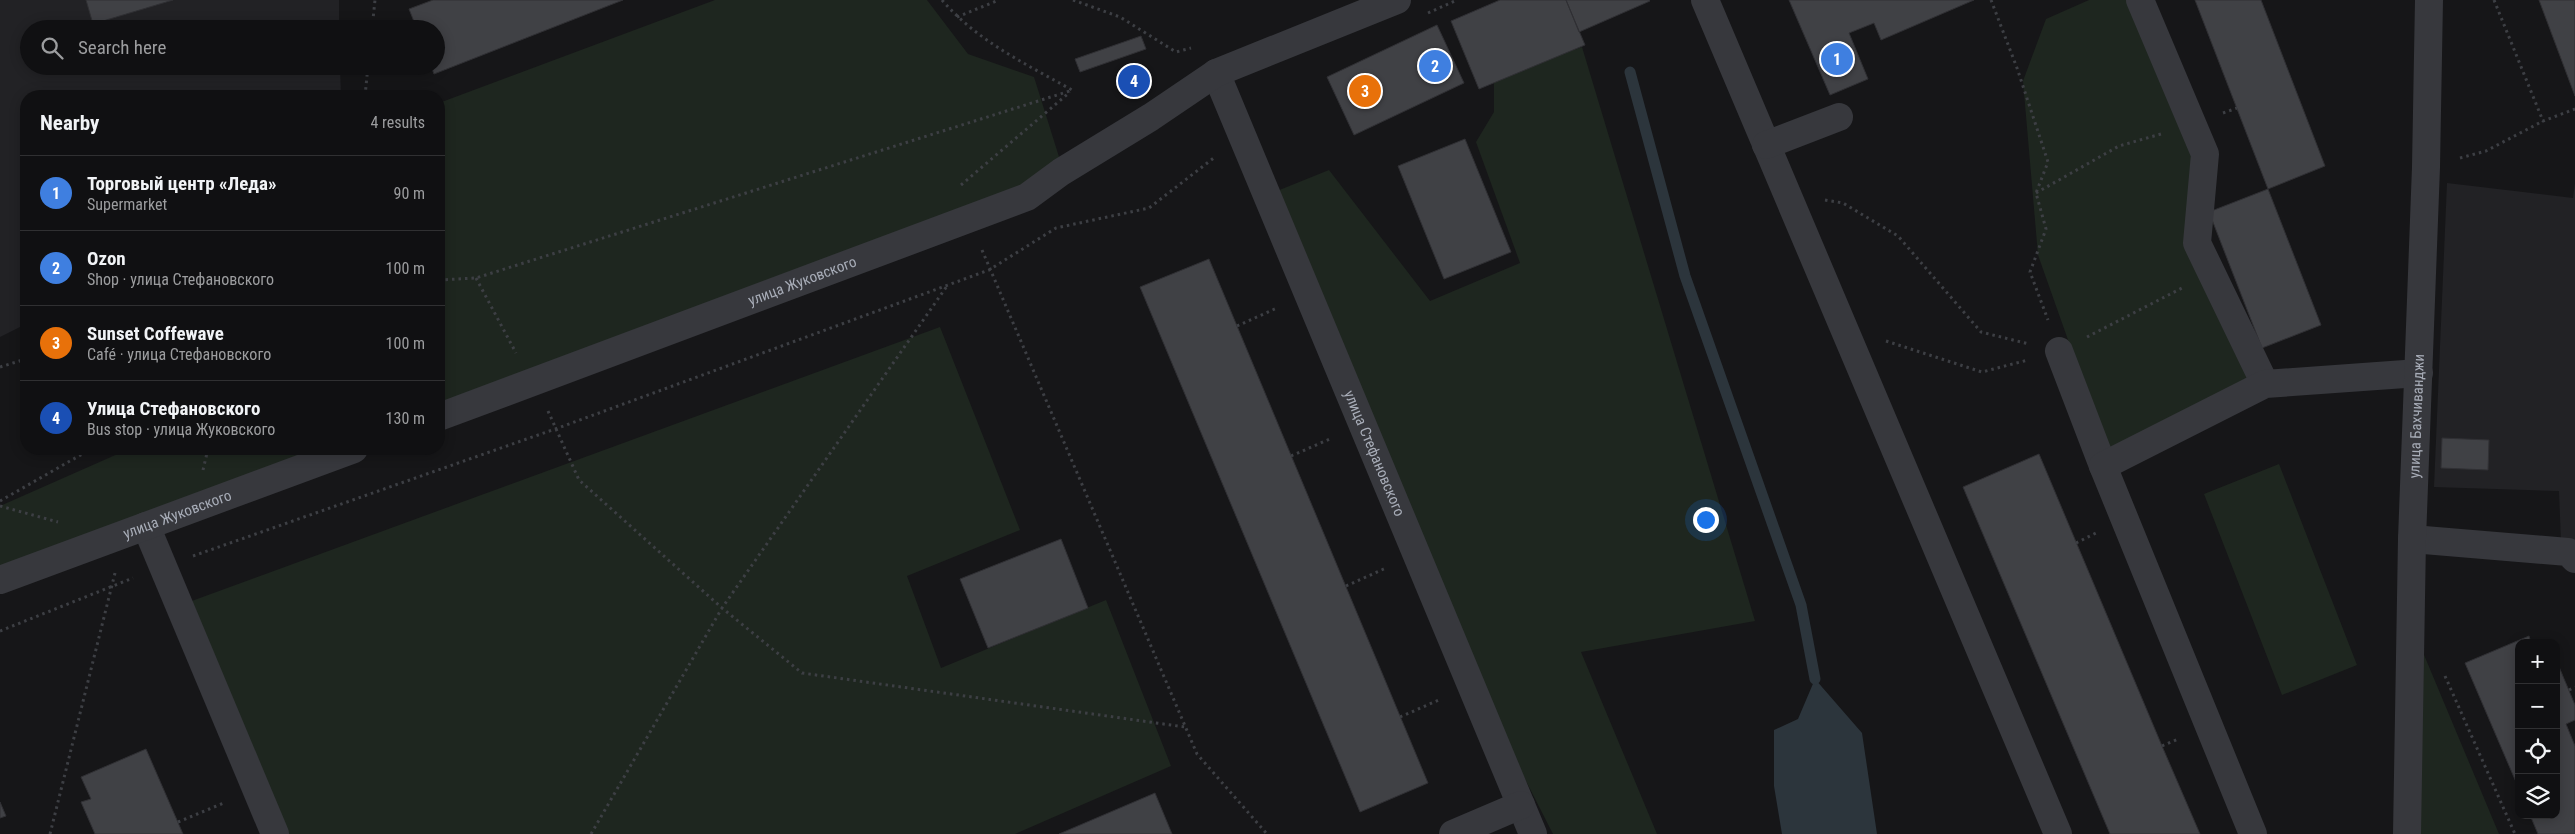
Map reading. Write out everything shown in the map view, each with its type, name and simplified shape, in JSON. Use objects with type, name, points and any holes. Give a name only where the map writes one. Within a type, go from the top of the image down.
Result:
[{"type":"street","name":"улица Жуковского","points":[[445,415],[1027,197],[1061,172],[1151,117],[1216,73],[1396,0]]},
{"type":"street","points":[[1705,0],[2058,834]]},
{"type":"street","points":[[2140,0],[2205,154],[2197,243],[2265,384]]},
{"type":"street","name":"улица Бахчиванджи","points":[[2407,834],[2412,539],[2426,167],[2429,0]]},
{"type":"street","name":"улица Стефановского","points":[[1216,73],[1533,834]]},
{"type":"street","points":[[1766,146],[1839,117]]},
{"type":"street","points":[[2059,351],[2103,466],[2253,834]]},
{"type":"street","points":[[2103,466],[2265,384],[2419,373]]},
{"type":"street","name":"улица Жуковского","points":[[0,580],[338,455]]},
{"type":"street","points":[[146,526],[275,834]]},
{"type":"street","points":[[2412,539],[2568,552],[2575,559]]},
{"type":"street","points":[[1453,834],[1521,805]]},
{"type":"path","points":[[373,20],[375,0]]},
{"type":"path","points":[[942,0],[956,17],[994,46],[1073,90]]},
{"type":"path","points":[[956,17],[999,0]]},
{"type":"path","points":[[1073,0],[1120,17],[1176,52]]},
{"type":"path","points":[[1991,0],[2017,68],[2048,162],[2036,194],[2046,229],[2030,272],[2059,351]]},
{"type":"path","points":[[2494,0],[2544,121]]},
{"type":"path","points":[[366,90],[367,75]]},
{"type":"path","points":[[958,188],[1073,90]]},
{"type":"path","points":[[445,280],[476,278],[1073,90]]},
{"type":"path","points":[[2036,194],[2119,146],[2193,126],[2237,108]]},
{"type":"path","points":[[2426,167],[2486,151],[2544,121],[2575,109]]},
{"type":"path","points":[[0,631],[162,567],[558,428],[989,270],[1056,228],[1149,208],[1241,136]]},
{"type":"path","points":[[1787,195],[1843,203],[1898,236],[1981,332],[2059,351]]},
{"type":"path","points":[[978,242],[1196,754],[1267,834]]},
{"type":"path","points":[[476,278],[558,428],[579,480],[722,608],[802,673],[1185,727]]},
{"type":"path","points":[[591,834],[722,608],[948,285]]},
{"type":"path","points":[[1237,326],[1307,294]]},
{"type":"path","points":[[0,368],[20,361]]},
{"type":"path","points":[[1292,456],[1362,425]]},
{"type":"path","points":[[0,501],[80,455]]},
{"type":"path","points":[[50,834],[113,586],[118,554],[114,537]]},
{"type":"path","points":[[1346,586],[1416,555]]},
{"type":"path","points":[[2443,674],[2515,834]]},
{"type":"path","points":[[1400,717],[1471,686]]},
{"type":"path","points":[[2568,690],[2575,687]]},
{"type":"path","points":[[178,822],[256,790]]},
{"type":"shaded area","points":[[0,0],[339,0],[339,20],[20,20],[20,75],[340,75],[341,90],[20,90],[20,327],[0,337]]},
{"type":"shaded area","points":[[715,0],[927,0],[968,54],[1034,77],[1060,160],[1024,187],[445,403],[445,101]]},
{"type":"shaded area","points":[[2089,0],[2131,0],[2198,159],[2186,246],[2255,381],[2108,453],[2038,255],[2023,81],[2046,19]]},
{"type":"shaded area","points":[[1582,47],[1755,621],[1581,652],[1657,834],[1553,834],[1520,769],[1277,191],[1329,170],[1430,301],[1520,263],[1476,142],[1494,112],[1494,78]]},
{"type":"shaded area","points":[[2447,183],[2573,198],[2575,183],[2575,557],[2561,542],[2559,491],[2434,487]]},
{"type":"shaded area","points":[[940,327],[1020,530],[907,576],[941,668],[1106,600],[1171,766],[1015,834],[289,834],[189,602]]},
{"type":"shaded area","points":[[115,455],[306,455],[0,567],[0,506]]},
{"type":"shaded area","points":[[2279,464],[2357,665],[2282,695],[2204,494]]},
{"type":"shaded area","points":[[2422,650],[2499,834],[2417,834]]},
{"type":"shaded area","points":[[1815,679],[1862,733],[1877,834],[1782,834],[1774,786],[1774,730],[1798,719]]},
{"type":"building","points":[[86,0],[173,0],[106,20],[92,20]]},
{"type":"building","points":[[433,0],[623,0],[445,70],[445,20],[413,20],[409,9]]},
{"type":"building","points":[[1500,0],[1566,0],[1585,45],[1479,89],[1451,21]]},
{"type":"building","points":[[1566,0],[1649,0],[1650,1],[1579,32]]},
{"type":"building","points":[[1789,0],[1974,0],[1881,40],[1874,23],[1849,33],[1868,79],[1830,95]]},
{"type":"building","points":[[2195,0],[2261,0],[2325,166],[2268,189]]},
{"type":"building","points":[[2539,0],[2575,0],[2575,96]]},
{"type":"building","points":[[1437,25],[1464,83],[1354,135],[1327,77]]},
{"type":"building","points":[[1141,36],[1146,49],[1080,72],[1075,59]]},
{"type":"building","points":[[1465,139],[1511,252],[1444,279],[1398,166]]},
{"type":"building","points":[[2268,189],[2321,325],[2262,348],[2209,212]]},
{"type":"building","points":[[1209,259],[1428,783],[1360,812],[1140,287]]},
{"type":"building","points":[[2442,438],[2489,440],[2488,470],[2441,468]]},
{"type":"building","points":[[2039,454],[2200,834],[2110,834],[1963,487]]},
{"type":"building","points":[[1061,539],[1088,608],[988,648],[960,579]]},
{"type":"building","points":[[2515,642],[2515,780],[2465,663]]},
{"type":"building","points":[[2560,669],[2575,705],[2575,720],[2566,724],[2575,746],[2575,834],[2538,834],[2532,819],[2560,819]]},
{"type":"building","points":[[146,749],[183,834],[95,834],[81,802],[91,799],[81,777]]},
{"type":"building","points":[[1155,793],[1172,834],[1059,834]]},
{"type":"building","points":[[0,802],[6,816],[0,818]]},
{"type":"waterway","points":[[1630,72],[1685,276],[1801,605],[1815,679]]},
{"type":"place","name":"Торговый центр «Леда»","points":[[1837,59]]},
{"type":"place","name":"Ozon","points":[[1435,66]]},
{"type":"place","name":"Улица Стефановского","points":[[1134,81]]},
{"type":"place","name":"Sunset Coffewave","points":[[1365,91]]}]
